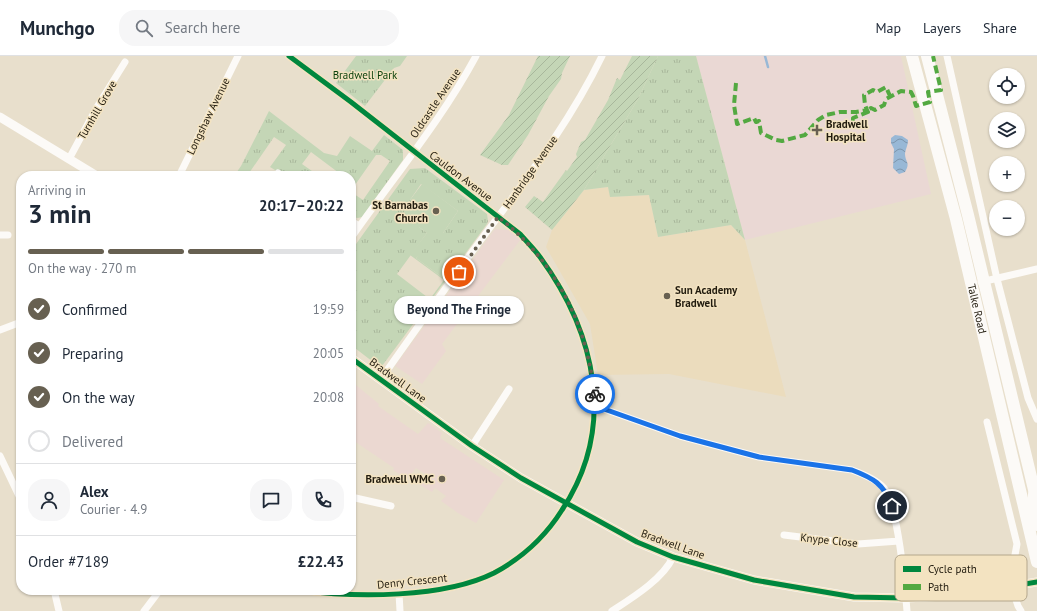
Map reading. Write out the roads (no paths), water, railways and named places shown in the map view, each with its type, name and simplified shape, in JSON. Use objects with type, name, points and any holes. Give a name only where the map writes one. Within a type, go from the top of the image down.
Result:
[{"type":"highway","name":"Talke Road","points":[[912,56],[956,219],[1037,562]]},
{"type":"highway","name":"Talke Road","points":[[926,56],[984,282],[1034,483],[1037,502]]},
{"type":"highway","points":[[917,78],[928,75],[926,56]]},
{"type":"highway","name":"Talke Road","points":[[1034,483],[1034,512],[1037,524]]},
{"type":"street","name":"Longshaw Avenue","points":[[181,171],[238,56]]},
{"type":"street","name":"Cauldon Avenue","points":[[289,56],[351,102],[520,234],[540,256],[555,279],[578,322],[587,352],[595,390],[592,430],[587,457],[575,489],[567,504]]},
{"type":"street","name":"Oldcastle Avenue","points":[[356,230],[443,111],[476,56]]},
{"type":"street","name":"Hanbridge Avenue","points":[[381,379],[498,217],[523,185],[561,127],[602,56]]},
{"type":"street","points":[[947,56],[997,279],[1028,398],[1037,419]]},
{"type":"street","name":"Turnhill Grove","points":[[69,159],[97,107],[125,62]]},
{"type":"street","points":[[0,117],[89,171]]},
{"type":"street","points":[[0,235],[8,235]]},
{"type":"street","points":[[972,284],[1037,269]]},
{"type":"street","points":[[0,330],[16,324]]},
{"type":"street","name":"Bradwell Lane","points":[[356,362],[472,446],[521,478],[637,542],[673,557],[754,580],[854,597],[895,598]]},
{"type":"street","points":[[472,446],[508,389]]},
{"type":"street","points":[[594,407],[604,409],[680,436],[759,457],[852,470],[866,475],[884,488],[890,499],[901,555]]},
{"type":"street","points":[[987,422],[1017,544],[1015,555]]},
{"type":"street","points":[[0,456],[16,490]]},
{"type":"street","points":[[356,497],[391,506]]},
{"type":"street","name":"Denry Crescent","points":[[356,594],[399,594],[424,592],[472,582],[512,563],[532,548],[554,523],[567,504]]},
{"type":"street","name":"Knype Close","points":[[784,535],[858,544],[899,541]]},
{"type":"street","points":[[612,611],[637,594],[656,578],[670,563],[673,557]]},
{"type":"street","name":"Bradwell Lane","points":[[1027,584],[1037,582]]},
{"type":"street","points":[[399,594],[400,611]]},
{"type":"street","points":[[55,595],[58,611]]},
{"type":"street","points":[[144,611],[156,595]]},
{"type":"street","points":[[906,601],[907,611]]},
{"type":"street","points":[[1016,601],[1022,611]]},
{"type":"water","points":[[895,135],[902,136],[908,140],[905,156],[908,166],[905,172],[899,174],[893,168],[894,149],[891,143],[891,138]]},
{"type":"waterway","points":[[765,56],[768,67]]},
{"type":"place","name":"Bradwell Hospital","points":[[817,130]]},
{"type":"place","name":"St Barnabas Church","points":[[436,211]]},
{"type":"place","name":"Beyond The Fringe","points":[[459,272]]},
{"type":"place","name":"Sun Academy Bradwell","points":[[667,296]]},
{"type":"place","name":"Bradwell WMC","points":[[442,479]]},
{"type":"park label","name":"Bradwell Park","points":[[365,75]]}]
